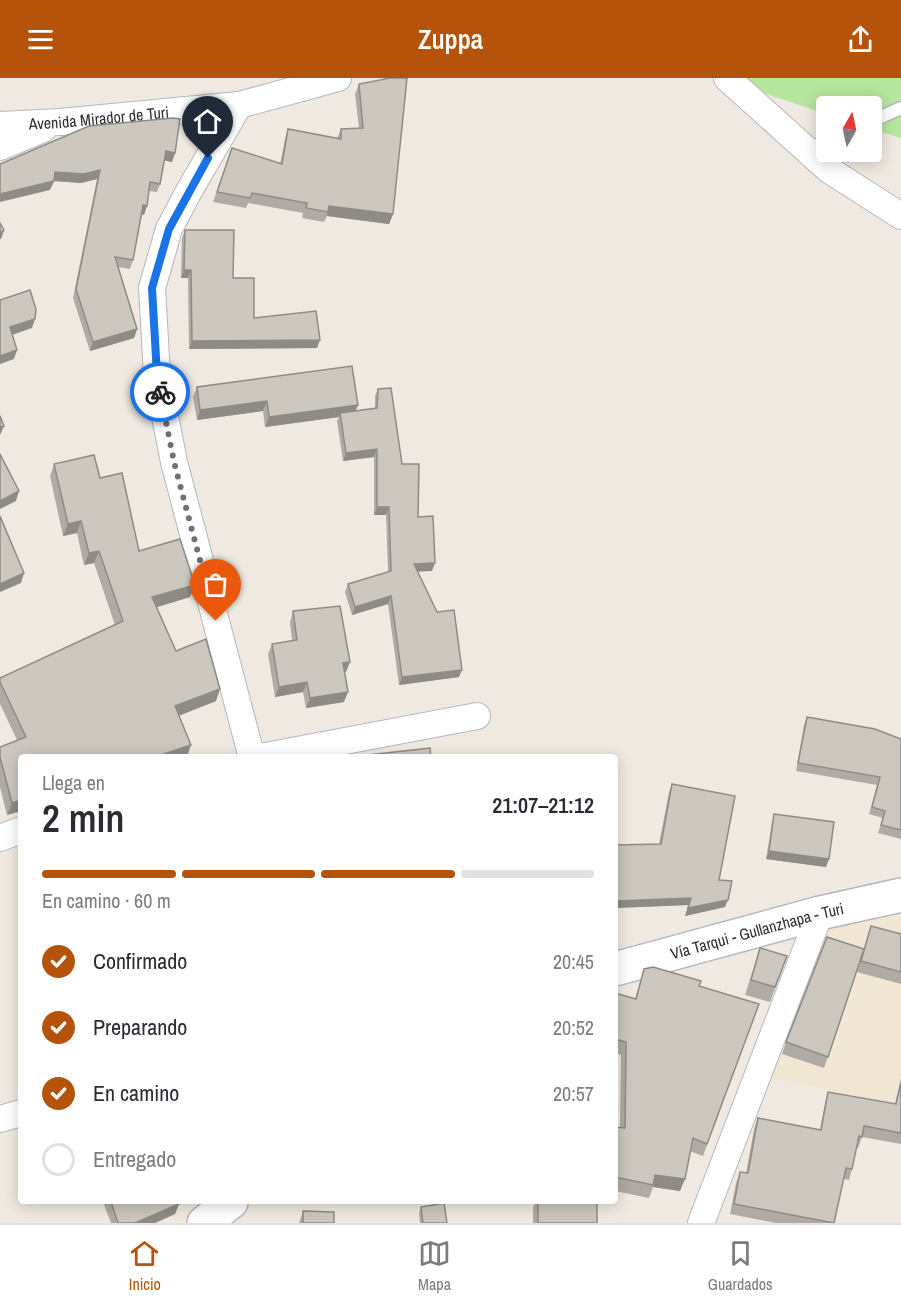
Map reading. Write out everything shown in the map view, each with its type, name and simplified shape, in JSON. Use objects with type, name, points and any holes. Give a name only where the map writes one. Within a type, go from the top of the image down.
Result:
[{"type":"main road","name":"Vía Tarqui - Gullanzhapa - Turi","points":[[618,968],[820,913],[901,895]]},
{"type":"main road","points":[[204,1223],[228,1204]]},
{"type":"street","name":"Avenida Mirador de Turi","points":[[0,125],[60,122],[239,105],[338,78]]},
{"type":"street","points":[[728,78],[816,144]]},
{"type":"street","points":[[239,105],[169,229],[152,288],[157,375],[174,462],[253,754]]},
{"type":"street","points":[[0,147],[60,122]]},
{"type":"street","points":[[825,162],[829,170],[901,216]]},
{"type":"street","points":[[275,754],[477,716]]},
{"type":"street","points":[[0,838],[18,831]]},
{"type":"street","points":[[701,1223],[820,913]]},
{"type":"street","points":[[0,1119],[18,1114]]},
{"type":"lane","points":[[882,117],[901,108]]},
{"type":"shaded area","points":[[901,915],[901,1106],[766,1077],[820,929]]},
{"type":"green space","points":[[719,78],[901,78],[901,138],[882,132],[882,96],[816,96],[816,111]]},
{"type":"building","points":[[390,78],[407,78],[393,214],[329,206],[328,212],[306,208],[307,203],[252,193],[250,198],[217,192],[232,148],[282,164],[288,129],[341,139],[341,129],[363,128],[359,84]]},
{"type":"building","points":[[180,119],[175,153],[166,151],[160,184],[150,182],[147,206],[143,205],[133,260],[115,257],[137,329],[93,342],[76,289],[100,170],[84,174],[55,172],[54,181],[0,194],[0,164],[89,126]]},
{"type":"building","points":[[185,230],[234,230],[233,278],[254,278],[254,318],[316,311],[320,340],[192,341],[191,270],[184,270]]},
{"type":"building","points":[[30,290],[36,309],[35,319],[10,327],[17,350],[0,356],[0,300]]},
{"type":"building","points":[[352,366],[358,405],[269,417],[267,401],[200,410],[197,387]]},
{"type":"building","points":[[391,388],[402,464],[419,464],[418,517],[433,516],[435,563],[414,564],[437,612],[454,610],[462,670],[402,677],[391,596],[355,607],[348,584],[391,571],[389,507],[377,507],[377,449],[346,453],[340,413],[377,408],[378,389]]},
{"type":"building","points":[[0,454],[19,491],[0,501]]},
{"type":"building","points":[[94,455],[100,478],[122,473],[139,551],[180,539],[195,585],[152,597],[176,651],[206,639],[220,689],[175,706],[191,745],[164,754],[18,754],[18,801],[12,803],[0,757],[0,747],[26,737],[0,678],[123,621],[99,551],[89,553],[81,521],[68,524],[54,464]]},
{"type":"building","points":[[0,516],[24,573],[0,584]]},
{"type":"building","points":[[340,606],[350,662],[343,663],[348,692],[310,698],[307,682],[279,687],[272,644],[297,640],[293,611]]},
{"type":"building","points":[[807,717],[875,729],[901,739],[901,830],[881,825],[885,811],[872,807],[880,777],[798,763]]},
{"type":"building","points":[[430,748],[431,754],[377,754]]},
{"type":"building","points":[[672,784],[735,796],[719,880],[732,881],[728,900],[688,908],[691,898],[618,901],[618,845],[661,844]]},
{"type":"building","points":[[774,814],[834,822],[829,859],[769,851]]},
{"type":"building","points":[[871,926],[901,934],[901,972],[861,961]]},
{"type":"building","points":[[827,937],[864,949],[828,1057],[786,1042]]},
{"type":"building","points":[[760,948],[787,956],[775,987],[751,980]]},
{"type":"building","points":[[653,967],[701,981],[699,986],[759,1004],[707,1144],[693,1138],[685,1179],[655,1175],[653,1185],[618,1178],[618,1127],[625,1128],[626,1042],[618,1040],[618,994],[636,999],[644,969]]},
{"type":"building","points":[[901,1083],[901,1133],[864,1126],[862,1137],[859,1136],[852,1169],[846,1168],[834,1223],[734,1204],[740,1172],[748,1173],[758,1118],[821,1130],[828,1092],[896,1104]]},
{"type":"building","points":[[112,1204],[179,1204],[135,1223],[118,1223]]},
{"type":"building","points":[[444,1204],[447,1223],[423,1223],[421,1207]]},
{"type":"building","points":[[538,1204],[597,1204],[597,1223],[538,1223]]},
{"type":"building","points":[[303,1211],[334,1212],[334,1223],[303,1223]]},
{"type":"way so far","points":[[160,392],[174,462],[216,621]]},
{"type":"route","points":[[160,392],[152,288],[169,229],[208,158]]}]
